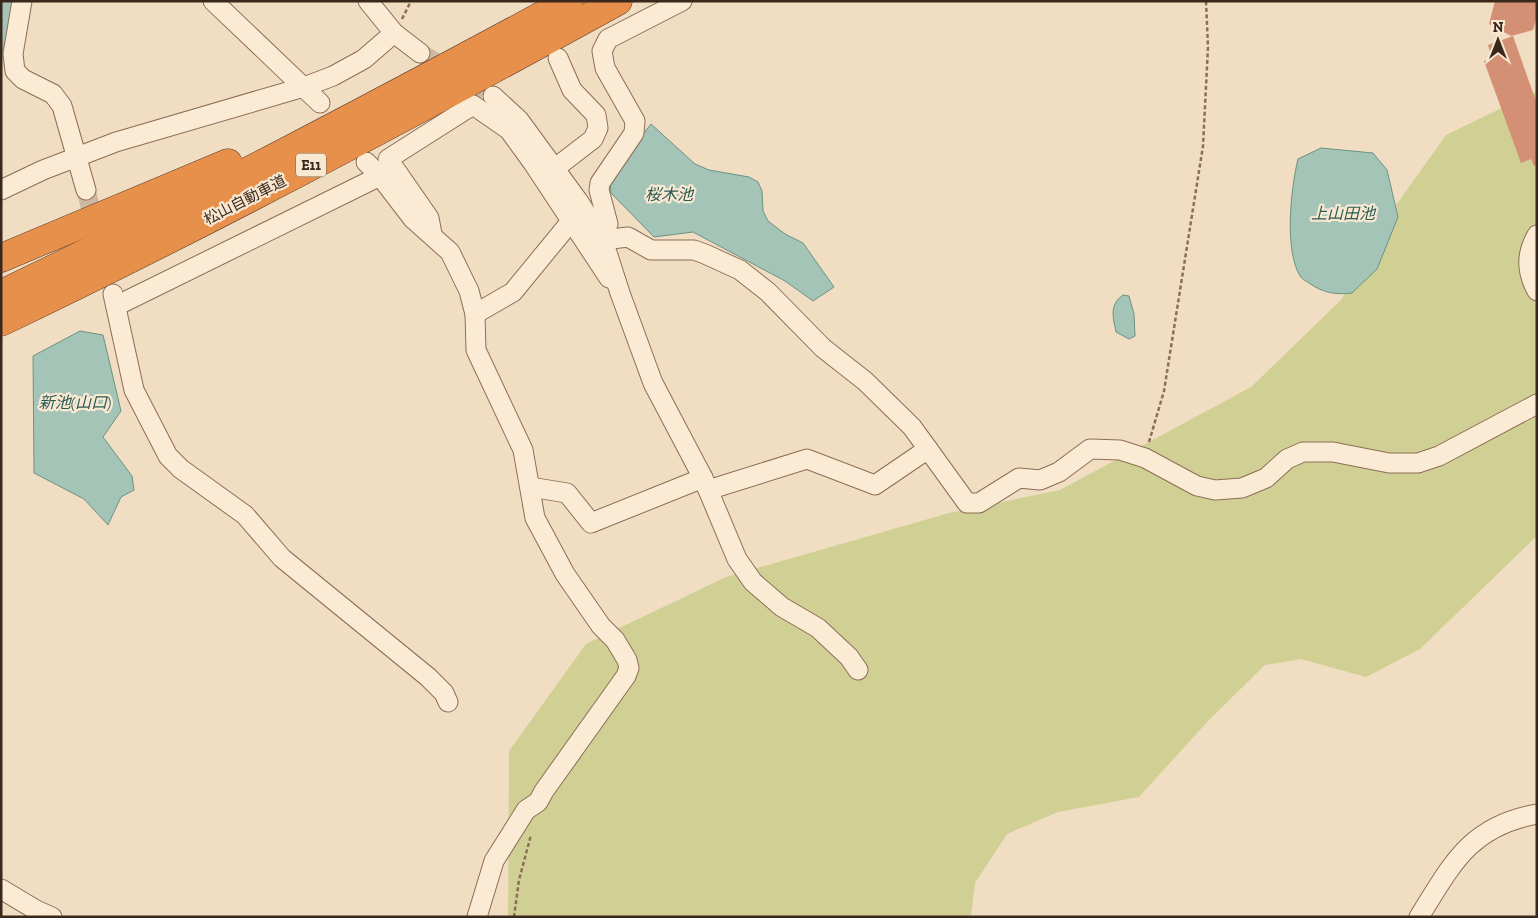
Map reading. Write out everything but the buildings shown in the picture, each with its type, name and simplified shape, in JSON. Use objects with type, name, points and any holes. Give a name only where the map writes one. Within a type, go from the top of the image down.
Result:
[{"type":"highway","points":[[1,258],[215,169],[498,29],[561,1]]},
{"type":"highway","name":"松山自動車道","points":[[1,294],[129,233],[352,119],[569,1]]},
{"type":"highway","name":"松山自動車道","points":[[1,322],[351,145],[514,59],[618,1]]},
{"type":"highway","points":[[1,326],[65,291]]},
{"type":"street","points":[[22,1],[13,54],[15,71],[23,79],[53,94],[62,106],[86,190]]},
{"type":"street","points":[[213,1],[320,103]]},
{"type":"street","points":[[368,1],[394,33],[420,53]]},
{"type":"street","points":[[603,240],[608,224],[599,190],[600,183],[634,133],[635,121],[605,68],[602,51],[608,39],[682,1]]},
{"type":"street","points":[[1,190],[44,170],[116,142],[304,87],[333,76],[364,59],[394,33]]},
{"type":"street","points":[[554,169],[593,139],[598,128],[596,115],[572,90],[558,58]]},
{"type":"street","points":[[493,96],[519,120],[579,202],[603,240],[620,294],[653,383],[706,484],[737,559],[753,582],[782,607],[818,628],[849,657],[858,670]]},
{"type":"street","points":[[432,234],[429,218],[388,159],[473,105],[509,130],[572,220],[601,268],[620,294]]},
{"type":"street","points":[[366,162],[380,176],[413,218],[450,252],[469,291],[475,314],[476,350],[522,450],[535,518],[565,574],[601,626],[615,640],[627,660],[629,668],[626,676],[538,802],[526,810],[494,861],[476,917]]},
{"type":"street","points":[[380,176],[114,300],[134,390],[168,456],[181,469],[245,516],[282,558],[428,677],[444,693],[448,702]]},
{"type":"street","points":[[475,314],[513,292],[572,220]]},
{"type":"street","points":[[1537,235],[1531,245],[1528,269],[1537,291]]},
{"type":"street","points":[[603,240],[628,237],[651,250],[694,250],[740,270],[768,292],[823,348],[865,381],[912,428],[967,503],[979,503],[1019,478],[1040,480],[1059,472],[1090,449],[1120,450],[1144,458],[1197,486],[1215,490],[1242,488],[1266,478],[1287,460],[1303,452],[1333,452],[1389,463],[1418,463],[1439,456],[1537,404]]},
{"type":"street","points":[[530,488],[567,493],[591,523],[706,484],[808,459],[874,485],[928,449]]},
{"type":"street","points":[[1419,917],[1455,860],[1467,846],[1507,821],[1537,814]]},
{"type":"street","points":[[1,889],[36,910],[52,917]]},
{"type":"path","points":[[1144,458],[1164,391],[1203,146],[1208,47],[1206,1]]},
{"type":"path","points":[[514,917],[519,880],[532,832]]},
{"type":"shaded area","points":[[1537,91],[1537,536],[1420,649],[1366,677],[1301,659],[1265,665],[1209,720],[1139,797],[1058,812],[1007,834],[975,883],[971,917],[508,917],[509,751],[586,644],[726,577],[949,513],[1060,490],[1251,387],[1342,299],[1374,236],[1446,135]]},
{"type":"water","name":"桜木池","points":[[651,124],[695,164],[709,170],[749,177],[758,182],[762,191],[763,211],[768,221],[785,234],[803,243],[834,287],[813,301],[785,281],[693,232],[654,237],[611,193],[610,181],[613,172]]},
{"type":"water","name":"上山田池","points":[[1321,148],[1373,153],[1387,170],[1398,217],[1377,269],[1352,293],[1340,294],[1325,291],[1304,280],[1300,276],[1295,264],[1292,250],[1290,235],[1291,202],[1298,159]]},
{"type":"water","points":[[1123,295],[1129,296],[1134,314],[1135,336],[1129,339],[1116,332],[1114,321],[1114,307]]},
{"type":"water","name":"新池(山口)","points":[[80,331],[103,335],[121,411],[103,437],[132,476],[134,490],[121,497],[108,525],[84,499],[34,473],[33,356]]},
{"type":"waterway","points":[[1,45],[10,1]]},
{"type":"tunnel","points":[[420,53],[493,96]]},
{"type":"tunnel","points":[[86,190],[96,229]]}]
